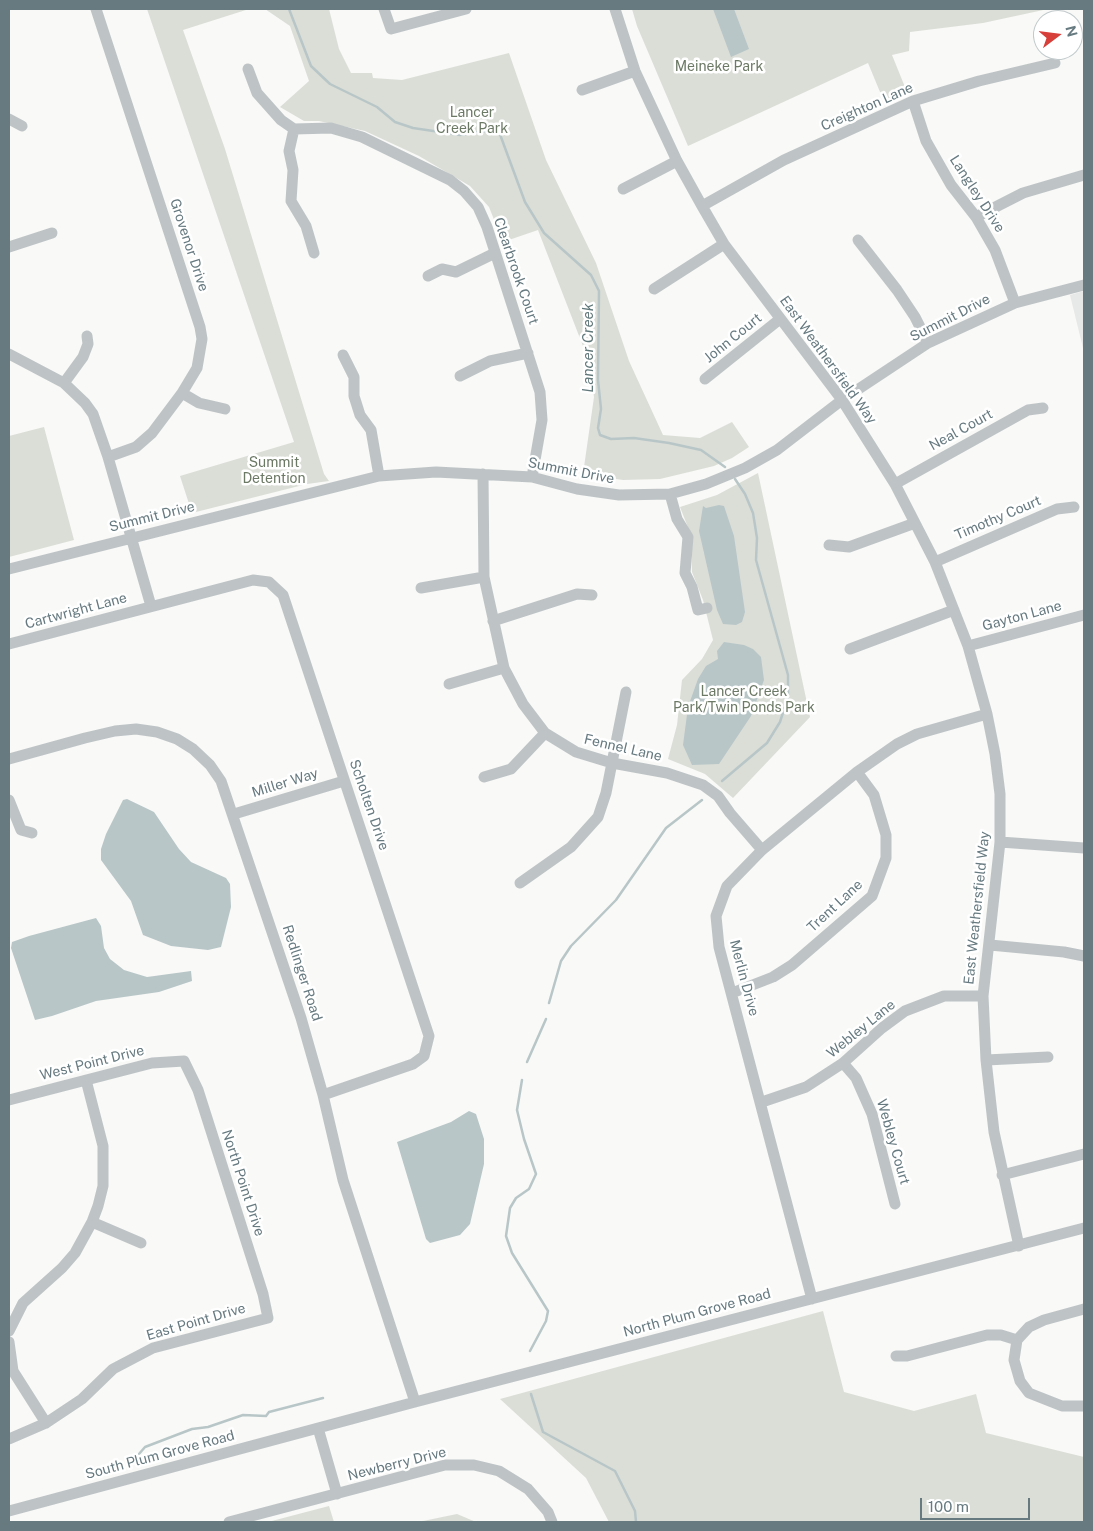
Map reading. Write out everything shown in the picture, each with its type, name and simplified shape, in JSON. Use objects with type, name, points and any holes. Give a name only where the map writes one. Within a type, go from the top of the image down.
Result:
[{"type":"street","name":"Grovenor Drive","points":[[96,9],[200,327],[202,344],[200,361],[182,392],[146,440],[136,447],[108,457]]},
{"type":"street","points":[[384,9],[391,29],[466,9]]},
{"type":"street","name":"East Weathersfield Way","points":[[615,9],[636,71],[677,161],[724,244],[842,400],[896,484],[935,562],[968,646],[987,714],[999,786],[1000,842],[983,996],[986,1060],[994,1132],[1018,1246]]},
{"type":"street","name":"Creighton Lane","points":[[702,206],[784,160],[913,101],[979,81],[1055,63]]},
{"type":"street","points":[[248,69],[257,94],[281,120],[294,129],[289,151],[294,170],[291,201],[306,226],[314,253]]},
{"type":"street","points":[[582,90],[636,71]]},
{"type":"street","name":"Langley Drive","points":[[913,101],[926,141],[951,185],[976,217],[995,250],[1015,303]]},
{"type":"street","points":[[9,118],[22,126]]},
{"type":"street","name":"Clearbrook Court","points":[[294,129],[331,128],[362,137],[450,180],[464,191],[478,207],[495,253],[540,392],[542,420],[532,477]]},
{"type":"street","points":[[623,189],[677,161]]},
{"type":"street","points":[[976,217],[1023,193],[1084,175]]},
{"type":"street","points":[[9,247],[52,233]]},
{"type":"street","points":[[858,240],[897,290],[915,317],[928,343]]},
{"type":"street","points":[[654,289],[724,244]]},
{"type":"street","points":[[428,276],[442,269],[456,272],[495,253]]},
{"type":"street","name":"Summit Drive","points":[[9,569],[379,476],[436,472],[532,477],[577,490],[619,495],[670,494],[706,484],[745,468],[777,450],[842,400],[928,343],[1015,303],[1084,285]]},
{"type":"street","name":"John Court","points":[[704,380],[780,319]]},
{"type":"street","points":[[64,383],[83,357],[88,344],[87,336]]},
{"type":"street","points":[[460,376],[490,361],[528,353]]},
{"type":"street","points":[[9,354],[64,383],[85,403],[92,414],[108,457],[151,606]]},
{"type":"street","points":[[343,355],[354,377],[354,396],[360,415],[371,430],[379,476]]},
{"type":"street","points":[[182,392],[199,402],[226,409]]},
{"type":"street","name":"Neal Court","points":[[896,484],[1028,410],[1043,408]]},
{"type":"street","name":"Fennel Lane","points":[[483,474],[484,577],[504,668],[523,704],[545,733],[576,752],[612,763],[666,773],[703,785],[718,796],[762,850]]},
{"type":"street","points":[[670,494],[677,519],[688,537],[685,573],[692,587],[698,610],[707,608]]},
{"type":"street","name":"Timothy Court","points":[[935,562],[1057,509],[1074,507]]},
{"type":"street","points":[[829,545],[849,547],[915,523]]},
{"type":"street","points":[[421,588],[484,577]]},
{"type":"street","name":"Scholten Drive","points":[[151,606],[253,580],[269,582],[280,592],[287,604],[344,781],[391,918],[429,1042],[424,1056],[409,1067],[323,1095]]},
{"type":"street","points":[[493,621],[577,594],[592,596]]},
{"type":"street","name":"Cartwright Lane","points":[[9,644],[151,606]]},
{"type":"street","points":[[850,649],[954,610]]},
{"type":"street","name":"Gayton Lane","points":[[968,646],[1084,615]]},
{"type":"street","points":[[450,684],[504,668]]},
{"type":"street","points":[[520,883],[571,847],[598,817],[606,793],[626,692]]},
{"type":"street","name":"Merlin Drive","points":[[812,1299],[762,1102],[719,947],[716,916],[726,886],[762,850],[857,772],[897,744],[917,734],[987,714]]},
{"type":"street","name":"Redlinger Road","points":[[9,760],[114,731],[136,729],[158,732],[177,739],[193,749],[210,765],[221,781],[234,814],[302,1018],[343,1180],[415,1402]]},
{"type":"street","points":[[484,777],[511,769],[545,733]]},
{"type":"street","name":"Trent Lane","points":[[732,993],[773,977],[792,965],[872,896],[886,858],[886,835],[874,795],[857,772]]},
{"type":"street","name":"Miller Way","points":[[234,814],[344,781]]},
{"type":"street","points":[[9,800],[21,830],[32,833]]},
{"type":"street","points":[[1000,842],[1084,848]]},
{"type":"street","points":[[990,945],[1064,952],[1084,956]]},
{"type":"street","name":"Webley Lane","points":[[762,1102],[806,1087],[843,1064],[882,1028],[905,1011],[944,996],[983,996]]},
{"type":"street","points":[[986,1060],[1048,1057]]},
{"type":"street","name":"West Point Drive","points":[[9,1100],[152,1063],[184,1060]]},
{"type":"street","name":"North Point Drive","points":[[184,1060],[198,1090],[263,1294],[268,1318]]},
{"type":"street","name":"Webley Court","points":[[843,1064],[856,1078],[872,1114],[895,1204]]},
{"type":"street","points":[[9,1331],[24,1303],[66,1263],[92,1222],[103,1186],[103,1153],[86,1080]]},
{"type":"street","points":[[1002,1175],[1084,1154]]},
{"type":"street","points":[[92,1222],[142,1243]]},
{"type":"street","name":"North Plum Grove Road","points":[[318,1428],[1084,1228]]},
{"type":"street","points":[[1084,1309],[1044,1320],[1029,1327],[1017,1340],[1014,1360],[1020,1380],[1029,1393],[1062,1406],[1084,1406]]},
{"type":"street","name":"East Point Drive","points":[[9,1439],[46,1423],[82,1399],[113,1369],[153,1348],[268,1318]]},
{"type":"street","points":[[896,1356],[907,1356],[987,1335],[1001,1335],[1017,1340]]},
{"type":"street","points":[[9,1342],[13,1371],[46,1423]]},
{"type":"street","points":[[318,1428],[337,1494]]},
{"type":"street","name":"South Plum Grove Road","points":[[9,1511],[318,1428]]},
{"type":"street","name":"Newberry Drive","points":[[229,1522],[445,1465],[474,1465],[499,1471],[528,1489],[548,1512],[552,1522]]},
{"type":"shaded area","points":[[713,9],[734,9],[749,49],[731,57]]},
{"type":"shaded area","points":[[1084,291],[1084,352],[1070,295]]},
{"type":"shaded area","points":[[719,505],[724,506],[734,536],[745,612],[742,622],[736,625],[723,624],[717,610],[699,531],[703,506],[706,508]]},
{"type":"shaded area","points":[[724,642],[744,645],[753,649],[761,657],[764,680],[751,716],[719,764],[692,765],[683,745],[688,707],[698,679],[706,666],[718,659],[717,651]]},
{"type":"shaded area","points":[[127,799],[154,812],[179,849],[191,862],[226,878],[230,884],[231,907],[221,947],[208,950],[171,946],[143,935],[131,901],[101,860],[101,849],[106,834],[123,800]]},
{"type":"shaded area","points":[[96,918],[101,926],[104,948],[110,959],[124,970],[147,977],[191,971],[192,981],[159,992],[96,1001],[35,1020],[11,948],[12,942]]},
{"type":"shaded area","points":[[469,1111],[476,1114],[484,1139],[484,1164],[470,1224],[460,1235],[430,1243],[426,1239],[397,1142],[451,1122]]},
{"type":"green space","name":"Summit Detention","points":[[147,9],[249,9],[183,30],[225,149],[324,474],[329,481],[307,484],[192,513],[180,476],[294,442]]},
{"type":"green space","name":"Lancer Creek Park","points":[[265,9],[329,9],[339,49],[351,73],[372,73],[373,78],[402,80],[509,53],[546,160],[596,263],[629,361],[663,435],[700,438],[732,422],[749,447],[732,458],[714,466],[660,479],[623,480],[583,474],[594,397],[588,359],[538,230],[503,242],[489,207],[470,186],[419,156],[365,131],[319,121],[304,121],[280,107],[309,81],[290,26]]},
{"type":"green space","name":"Meineke Park","points":[[632,9],[1048,9],[1033,10],[1033,12],[983,23],[910,32],[909,51],[892,55],[907,92],[885,104],[868,63],[688,146],[637,26]]},
{"type":"green space","points":[[44,427],[74,540],[9,557],[9,436]]},
{"type":"green space","name":"Lancer Creek Park/Twin Ponds Park","points":[[758,473],[810,717],[733,798],[705,774],[668,759],[677,725],[682,680],[702,659],[713,640],[703,600],[692,572],[691,535],[680,507],[717,495]]},
{"type":"green space","points":[[823,1311],[844,1392],[914,1411],[976,1394],[986,1433],[1084,1457],[1084,1522],[609,1522],[586,1478],[500,1399]]},
{"type":"green space","points":[[329,1506],[334,1522],[268,1522]]},
{"type":"green space","points":[[457,1514],[476,1522],[418,1522],[423,1521]]},
{"type":"waterway","name":"Lancer Creek","points":[[289,9],[311,66],[330,84],[377,107],[395,122],[413,128],[460,135],[498,129],[525,202],[544,233],[591,275],[599,291],[598,380],[601,409],[598,428],[600,435],[611,439],[634,438],[701,450],[725,467]]},
{"type":"waterway","name":"Lancer Creek","points":[[722,781],[767,743],[780,722],[788,697],[788,675],[756,560],[757,538],[753,513],[745,494],[735,479]]},
{"type":"waterway","points":[[549,1003],[561,961],[571,946],[616,900],[666,828],[702,800]]},
{"type":"waterway","points":[[527,1062],[546,1019]]},
{"type":"waterway","points":[[522,1080],[517,1110],[524,1139],[536,1174],[529,1189],[516,1198],[510,1208],[506,1236],[512,1253],[548,1311],[546,1321],[530,1351]]},
{"type":"waterway","points":[[531,1394],[543,1432],[615,1471],[635,1511],[636,1522]]},
{"type":"waterway","points":[[139,1454],[145,1447],[192,1429],[208,1427],[243,1415],[266,1416],[269,1412],[323,1398]]}]
